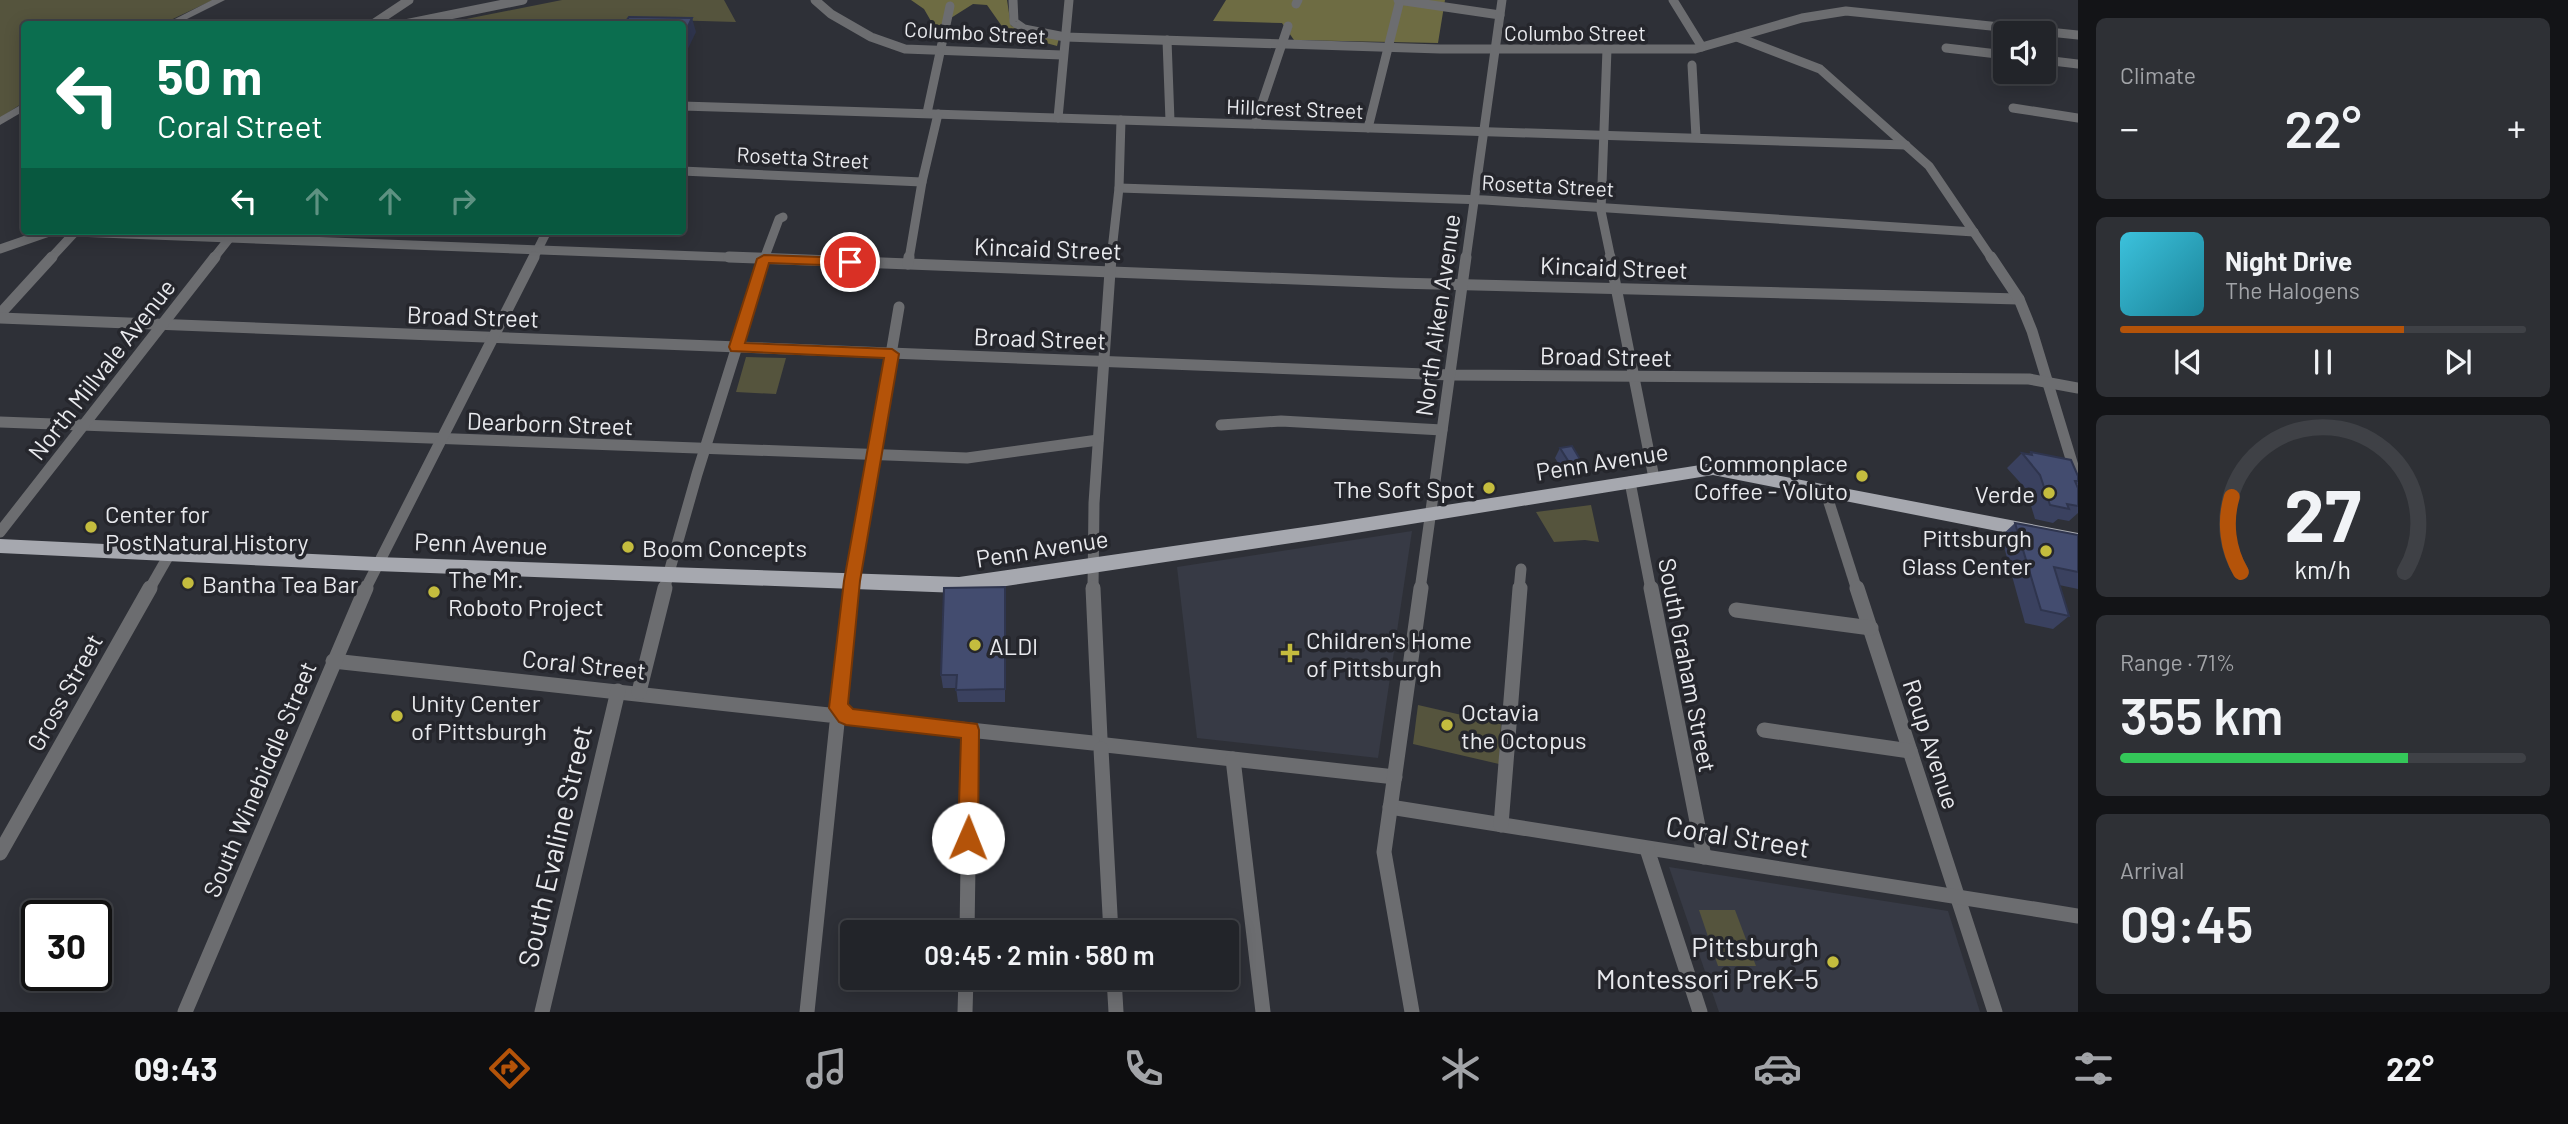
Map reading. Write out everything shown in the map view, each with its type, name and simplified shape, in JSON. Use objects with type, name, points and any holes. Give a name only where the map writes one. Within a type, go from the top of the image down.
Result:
[{"type":"main road","name":"Penn Avenue","points":[[0,547],[959,585],[1713,469],[2078,540]]},
{"type":"street","points":[[176,21],[220,0]]},
{"type":"street","points":[[378,21],[409,0]]},
{"type":"street","points":[[420,21],[523,0]]},
{"type":"street","name":"Columbo Street","points":[[815,0],[831,14],[881,42],[905,49],[1062,55]]},
{"type":"street","name":"Columbo Street","points":[[1013,0],[1013,19],[1018,26],[1065,37],[1496,49],[1702,47],[1823,13],[1846,11],[2078,35]]},
{"type":"street","points":[[1058,118],[1069,0]]},
{"type":"street","points":[[1368,128],[1399,0],[1500,15]]},
{"type":"street","name":"North Aiken Avenue","points":[[1412,1012],[1384,852],[1502,0]]},
{"type":"street","points":[[1673,0],[1702,47]]},
{"type":"street","points":[[908,264],[950,6]]},
{"type":"street","points":[[1255,124],[1288,26]]},
{"type":"street","points":[[1737,37],[1820,69],[1929,166],[2019,299],[2077,475]]},
{"type":"street","points":[[1167,40],[1170,121]]},
{"type":"street","points":[[1946,48],[1993,53]]},
{"type":"street","points":[[1607,49],[1602,207],[1615,288],[1654,478]]},
{"type":"street","points":[[2056,61],[2078,64]]},
{"type":"street","points":[[1692,65],[1696,137]]},
{"type":"street","name":"Hillcrest Street","points":[[686,106],[1906,145]]},
{"type":"street","points":[[0,122],[21,108]]},
{"type":"street","points":[[2013,108],[2078,118]]},
{"type":"street","points":[[1110,920],[1092,565],[1110,271],[1119,188],[1121,120]]},
{"type":"street","name":"Rosetta Street","points":[[686,172],[922,182]]},
{"type":"street","name":"Rosetta Street","points":[[1119,188],[1475,200],[1974,232]]},
{"type":"street","points":[[639,692],[666,575],[704,449],[764,259],[779,219],[783,217]]},
{"type":"street","points":[[0,249],[40,235]]},
{"type":"street","points":[[0,316],[73,235]]},
{"type":"street","name":"Kincaid Street","points":[[232,235],[537,251],[1462,284],[2019,299]]},
{"type":"street","name":"North Millvale Avenue","points":[[0,532],[232,235]]},
{"type":"street","name":"South Winebiddle Street","points":[[185,1012],[376,564],[545,235]]},
{"type":"street","points":[[807,1012],[852,581],[899,307]]},
{"type":"street","name":"Broad Street","points":[[0,316],[162,325],[1451,375],[2015,379],[2078,388]]},
{"type":"street","points":[[1221,425],[1281,421],[1442,430]]},
{"type":"street","name":"Dearborn Street","points":[[0,422],[967,458],[1098,440]]},
{"type":"street","name":"South Graham Street","points":[[1630,482],[1704,858]]},
{"type":"street","name":"Roup Avenue","points":[[1825,490],[1995,1012]]},
{"type":"street","name":"Gross Street","points":[[0,853],[169,555]]},
{"type":"street","points":[[1501,825],[1521,569]]},
{"type":"street","points":[[1736,610],[1871,628]]},
{"type":"street","name":"Coral Street","points":[[333,661],[639,692],[1395,777]]},
{"type":"street","name":"South Evaline Street","points":[[542,1012],[618,691]]},
{"type":"street","points":[[967,920],[970,730]]},
{"type":"street","points":[[1764,730],[1910,751]]},
{"type":"street","points":[[1233,760],[1263,1012]]},
{"type":"street","name":"Coral Street","points":[[1390,807],[2078,916]]},
{"type":"street","points":[[1647,849],[1700,1012]]},
{"type":"street","points":[[965,1012],[966,990]]},
{"type":"street","points":[[1115,990],[1116,1012]]},
{"type":"shaded area","points":[[0,0],[213,0],[168,21],[21,21],[21,104],[0,118]]},
{"type":"shaded area","points":[[562,0],[724,0],[736,22],[633,19],[456,21]]},
{"type":"shaded area","points":[[911,0],[1007,0],[1011,26],[1059,38],[1057,46],[1006,32],[987,5],[973,4],[935,28],[924,9]]},
{"type":"shaded area","points":[[1226,0],[1445,0],[1438,43],[1294,40],[1282,23],[1213,21]]},
{"type":"shaded area","points":[[746,357],[786,358],[776,394],[736,392]]},
{"type":"shaded area","points":[[1591,505],[1599,542],[1554,542],[1536,512]]},
{"type":"shaded area","name":"Children's Home of Pittsburgh","points":[[1412,531],[1378,758],[1197,738],[1177,567]]},
{"type":"shaded area","points":[[1418,705],[1501,724],[1499,764],[1413,744]]},
{"type":"shaded area","name":"Pittsburgh Montessori PreK-5","points":[[1669,867],[1948,911],[1980,1012],[1719,1012]]},
{"type":"shaded area","points":[[1699,910],[1735,910],[1756,966],[1718,966]]},
{"type":"building","points":[[629,17],[692,18],[686,31],[686,21],[626,21]]},
{"type":"building","points":[[1572,446],[1584,466],[1572,467],[1560,448]]},
{"type":"building","points":[[2031,452],[2071,460],[2078,476],[2078,481],[2075,481],[2078,488],[2078,506],[2067,504],[2069,509],[2050,505],[2040,475],[2022,453],[2032,455]]},
{"type":"building","points":[[2015,523],[2078,535],[2078,572],[2054,567],[2069,616],[2041,610]]},
{"type":"building","name":"ALDI","points":[[1005,587],[1005,689],[956,690],[957,675],[941,675],[944,588]]},
{"type":"place","name":"Commonplace Coffee - Voluto","points":[[1862,476]]},
{"type":"place","name":"The Soft Spot","points":[[1489,488]]},
{"type":"place","name":"Verde","points":[[2049,493]]},
{"type":"place","name":"Center for PostNatural History","points":[[91,527]]},
{"type":"place","name":"Boom Concepts","points":[[628,547]]},
{"type":"place","name":"Pittsburgh Glass Center","points":[[2046,551]]},
{"type":"place","name":"Bantha Tea Bar","points":[[188,583]]},
{"type":"place","name":"The Mr. Roboto Project","points":[[434,592]]},
{"type":"place","name":"ALDI","points":[[975,645]]},
{"type":"place","name":"Children's Home of Pittsburgh","points":[[1290,653]]},
{"type":"place","name":"Unity Center of Pittsburgh","points":[[397,716]]},
{"type":"place","name":"Octavia the Octopus","points":[[1447,725]]},
{"type":"place","name":"Pittsburgh Montessori PreK-5","points":[[1833,962]]},
{"type":"route","points":[[850,262],[764,259],[736,347],[892,354],[852,581],[838,708],[845,712],[846,716],[970,730],[968,838]]}]
